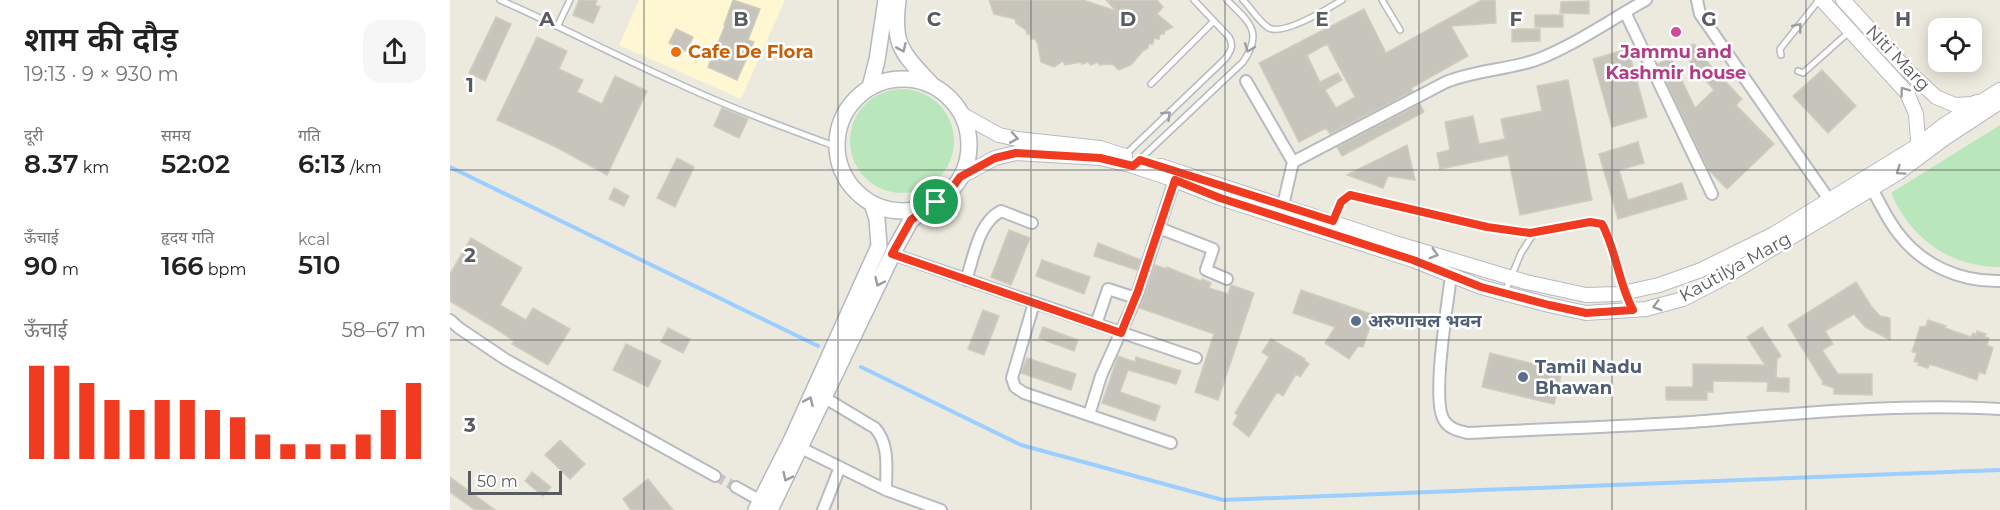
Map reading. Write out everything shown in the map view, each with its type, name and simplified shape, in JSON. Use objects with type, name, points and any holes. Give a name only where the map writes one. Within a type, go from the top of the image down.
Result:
[{"type":"main road","points":[[870,87],[877,60],[886,0]]},
{"type":"main road","points":[[763,507],[801,448],[892,254],[911,220],[950,191],[960,177],[968,157],[968,135],[961,114],[949,97],[932,85],[905,56],[897,40],[898,0]]},
{"type":"main road","points":[[932,85],[917,80],[901,79],[885,81],[870,87],[856,98],[845,112],[839,129],[837,147],[842,170],[848,180],[854,189],[872,204],[893,210],[915,210],[936,202]]},
{"type":"main road","points":[[763,507],[879,246],[877,219],[872,204]]},
{"type":"street","points":[[1293,162],[1446,82],[1466,74],[1535,60],[1561,49],[1646,0]]},
{"type":"street","points":[[1697,0],[1700,14],[1830,201]]},
{"type":"street","name":"Niti Marg","points":[[1820,0],[1907,93],[1916,114],[1917,146]]},
{"type":"street","name":"Niti Marg","points":[[1843,0],[1906,69],[1936,97],[1955,105],[1972,104],[1998,95]]},
{"type":"street","points":[[1625,12],[1712,194]]},
{"type":"street","points":[[1246,81],[1293,162],[1283,205]]},
{"type":"street","name":"Kautilya Marg","points":[[961,114],[999,135],[1100,148],[1129,161],[1283,205],[1331,227],[1451,275],[1504,293],[1586,313],[1646,309],[1683,299],[1869,184],[1998,95]]},
{"type":"street","name":"Kautilya Marg","points":[[1177,175],[1220,198],[1395,243],[1510,277],[1587,295],[1624,293],[1659,285],[1701,270],[1774,234],[1830,201],[1869,184],[1944,125],[1998,95]]},
{"type":"street","name":"Kautilya Marg","points":[[960,177],[995,158],[1016,153],[1129,161]]},
{"type":"street","points":[[1089,415],[1101,376],[1136,298],[1177,175]]},
{"type":"street","points":[[1869,184],[1897,232],[1919,254],[1960,276],[1975,280],[2000,281]]},
{"type":"street","points":[[966,279],[985,226],[992,216],[1001,212],[1032,223]]},
{"type":"street","points":[[1159,228],[1213,249],[1206,270],[1227,279]]},
{"type":"street","points":[[892,254],[1196,358]]},
{"type":"street","points":[[1451,275],[1438,390],[1444,422],[1455,430],[1468,433],[1668,423],[1863,409],[1944,406],[2000,409]]},
{"type":"street","points":[[1096,324],[1108,289],[1136,298]]},
{"type":"street","points":[[1034,303],[1012,378],[1016,387],[1024,393],[1171,443]]},
{"type":"street","points":[[450,320],[505,359],[715,476]]},
{"type":"street","points":[[825,398],[875,428],[879,433],[886,453],[886,490]]},
{"type":"street","points":[[801,448],[886,490],[941,510]]},
{"type":"street","points":[[823,510],[840,467]]},
{"type":"street","points":[[736,487],[763,507]]},
{"type":"lane","points":[[500,0],[558,25],[675,83],[766,121],[837,147]]},
{"type":"lane","points":[[558,25],[570,0]]},
{"type":"lane","points":[[1129,161],[1232,50],[1233,43],[1230,37],[1194,0]]},
{"type":"lane","points":[[1129,161],[1243,62],[1252,49],[1254,33],[1248,21],[1227,0]]},
{"type":"lane","points":[[1244,0],[1268,27],[1274,29],[1285,28],[1318,14],[1342,0]]},
{"type":"lane","points":[[1382,0],[1400,30]]},
{"type":"lane","points":[[1781,55],[1780,49],[1820,0]]},
{"type":"lane","points":[[1151,84],[1214,21]]},
{"type":"lane","points":[[1798,71],[1803,73],[1850,31]]},
{"type":"lane","points":[[1331,227],[1341,202],[1350,195],[1487,227],[1534,232],[1590,222],[1602,224],[1608,235],[1624,293],[1633,310]]},
{"type":"lane","points":[[1504,293],[1521,253],[1534,232]]},
{"type":"shaded area","points":[[639,0],[785,0],[741,99],[619,45]]},
{"type":"green space","points":[[902,89],[922,93],[939,104],[950,121],[954,141],[950,161],[939,178],[922,189],[902,193],[882,189],[865,178],[854,161],[850,141],[854,121],[865,104],[882,93]]},
{"type":"green space","points":[[2000,125],[2000,267],[1982,266],[1949,256],[1921,237],[1909,224],[1891,193]]},
{"type":"building","points":[[579,0],[597,0],[595,5],[600,7],[593,23],[573,15]]},
{"type":"building","points":[[733,0],[760,9],[748,40],[754,42],[737,80],[708,67]]},
{"type":"building","points":[[989,0],[1083,0],[1116,11],[1106,0],[1157,0],[1163,7],[1157,14],[1173,27],[1164,34],[1160,34],[1159,39],[1154,38],[1153,44],[1149,44],[1148,48],[1131,65],[1119,70],[1112,64],[1099,65],[1098,62],[1091,65],[1088,62],[1082,64],[1081,62],[1065,65],[1063,61],[1054,67],[1041,62],[1035,39],[1031,39],[1031,35],[1016,23],[1015,19],[994,14]]},
{"type":"building","points":[[1482,0],[1495,0],[1496,23],[1451,26],[1468,56],[1411,88],[1413,91],[1330,134],[1326,128],[1299,142],[1259,63],[1364,9],[1386,53]],"holes":[[[1327,44],[1355,97],[1336,108],[1325,90],[1342,80],[1338,73],[1320,82],[1307,55]]]},
{"type":"building","points":[[1589,1],[1589,14],[1560,13],[1561,2]]},
{"type":"building","points":[[1535,15],[1563,15],[1563,27],[1535,27]]},
{"type":"building","points":[[496,17],[511,24],[485,81],[469,73]]},
{"type":"building","points":[[676,29],[693,37],[686,51],[669,43]]},
{"type":"building","points":[[1512,29],[1540,29],[1540,41],[1512,42]]},
{"type":"building","points":[[537,37],[567,51],[559,69],[583,80],[577,92],[602,104],[615,76],[647,91],[607,175],[556,147],[497,120]]},
{"type":"building","points":[[1694,44],[1723,82],[1724,80],[1742,99],[1736,105],[1774,144],[1727,189],[1708,169],[1658,64],[1671,57],[1695,108],[1714,90],[1681,51]]},
{"type":"building","points":[[1628,49],[1647,117],[1612,127],[1593,59]]},
{"type":"building","points":[[1822,70],[1856,106],[1828,133],[1793,96]]},
{"type":"building","points":[[1568,80],[1592,200],[1520,215],[1508,155],[1440,169],[1437,153],[1450,150],[1445,122],[1473,116],[1479,144],[1505,139],[1501,119],[1542,111],[1537,86]]},
{"type":"building","points":[[1420,104],[1424,112],[1342,156],[1337,147]]},
{"type":"building","points":[[722,108],[748,119],[739,138],[714,126]]},
{"type":"building","points":[[1638,142],[1644,163],[1619,170],[1628,200],[1682,183],[1687,199],[1618,219],[1599,154]]},
{"type":"building","points":[[1407,145],[1415,180],[1388,176],[1383,188],[1347,175]]},
{"type":"building","points":[[677,158],[694,167],[675,207],[657,198]]},
{"type":"building","points":[[614,188],[629,196],[624,206],[609,199]]},
{"type":"building","points":[[1009,230],[1030,238],[1011,285],[991,277]]},
{"type":"building","points":[[471,238],[522,268],[500,305],[526,320],[533,308],[570,329],[548,365],[512,344],[514,341],[450,301],[450,274]]},
{"type":"building","points":[[1098,243],[1141,260],[1137,270],[1094,256]]},
{"type":"building","points":[[1042,260],[1090,277],[1084,294],[1036,276]]},
{"type":"building","points":[[1155,265],[1167,269],[1167,267],[1201,281],[1202,279],[1211,283],[1209,288],[1228,294],[1231,285],[1254,293],[1218,400],[1195,392],[1214,334],[1140,308]]},
{"type":"building","points":[[1856,282],[1880,316],[1890,318],[1890,340],[1865,327],[1854,314],[1825,331],[1833,344],[1822,350],[1838,374],[1872,374],[1872,395],[1834,394],[1834,388],[1822,384],[1823,382],[1788,325]]},
{"type":"building","points":[[1301,290],[1374,315],[1363,347],[1358,346],[1349,359],[1325,343],[1335,327],[1293,313]]},
{"type":"building","points":[[983,310],[999,316],[984,355],[968,349]]},
{"type":"building","points":[[1928,320],[1971,337],[1973,333],[1976,335],[1977,331],[1986,334],[1985,337],[1989,338],[1987,345],[1993,348],[1985,374],[1979,372],[1977,380],[1933,365],[1929,365],[1928,368],[1918,365],[1919,363],[1914,361],[1917,353],[1912,352],[1920,327],[1926,326]]},
{"type":"building","points":[[1043,327],[1078,340],[1074,351],[1039,338]]},
{"type":"building","points":[[1762,327],[1781,356],[1777,359],[1776,378],[1789,378],[1789,392],[1767,391],[1768,382],[1713,381],[1713,392],[1707,392],[1707,400],[1666,400],[1666,387],[1693,387],[1693,364],[1765,365],[1747,337]]},
{"type":"building","points":[[668,328],[690,339],[683,353],[661,342]]},
{"type":"building","points":[[1271,339],[1305,359],[1309,364],[1300,377],[1296,374],[1283,396],[1277,392],[1249,437],[1233,424],[1238,415],[1235,413],[1269,357],[1262,352]]},
{"type":"building","points":[[626,344],[661,361],[648,387],[613,370]]},
{"type":"building","points":[[1490,353],[1562,371],[1554,404],[1482,387]]},
{"type":"building","points":[[1118,356],[1135,362],[1136,357],[1181,371],[1176,384],[1128,370],[1120,392],[1160,406],[1155,421],[1102,403]]},
{"type":"building","points":[[1027,358],[1076,374],[1071,390],[1021,373]]},
{"type":"building","points":[[560,440],[585,464],[570,479],[545,455]]},
{"type":"building","points":[[532,472],[551,487],[543,496],[525,481]]},
{"type":"building","points":[[450,477],[495,510],[475,510],[450,492]]},
{"type":"building","points":[[648,479],[673,510],[631,510],[623,499]]},
{"type":"waterway","points":[[450,167],[818,346]]},
{"type":"waterway","points":[[861,367],[1021,445],[1223,500],[2000,470]]},
{"type":"tunnel","points":[[715,476],[736,487]]},
{"type":"place","name":"Jammu and Kashmir house","points":[[1676,32]]},
{"type":"place","name":"Cafe De Flora","points":[[676,52]]},
{"type":"place","name":"अरुणाचल भवन","points":[[1356,321]]},
{"type":"place","name":"Tamil Nadu Bhawan","points":[[1523,377]]},
{"type":"route","points":[[1016,153],[1100,158],[1133,166],[1140,160],[1333,221],[1341,202],[1350,195],[1487,227],[1530,233],[1590,222],[1602,224],[1608,235],[1624,293],[1633,310],[1586,313],[1481,287],[1413,260],[1220,198],[1175,180],[1138,291],[1121,333],[892,254],[911,220],[936,202],[950,191],[960,177],[995,158],[1016,153]]}]
